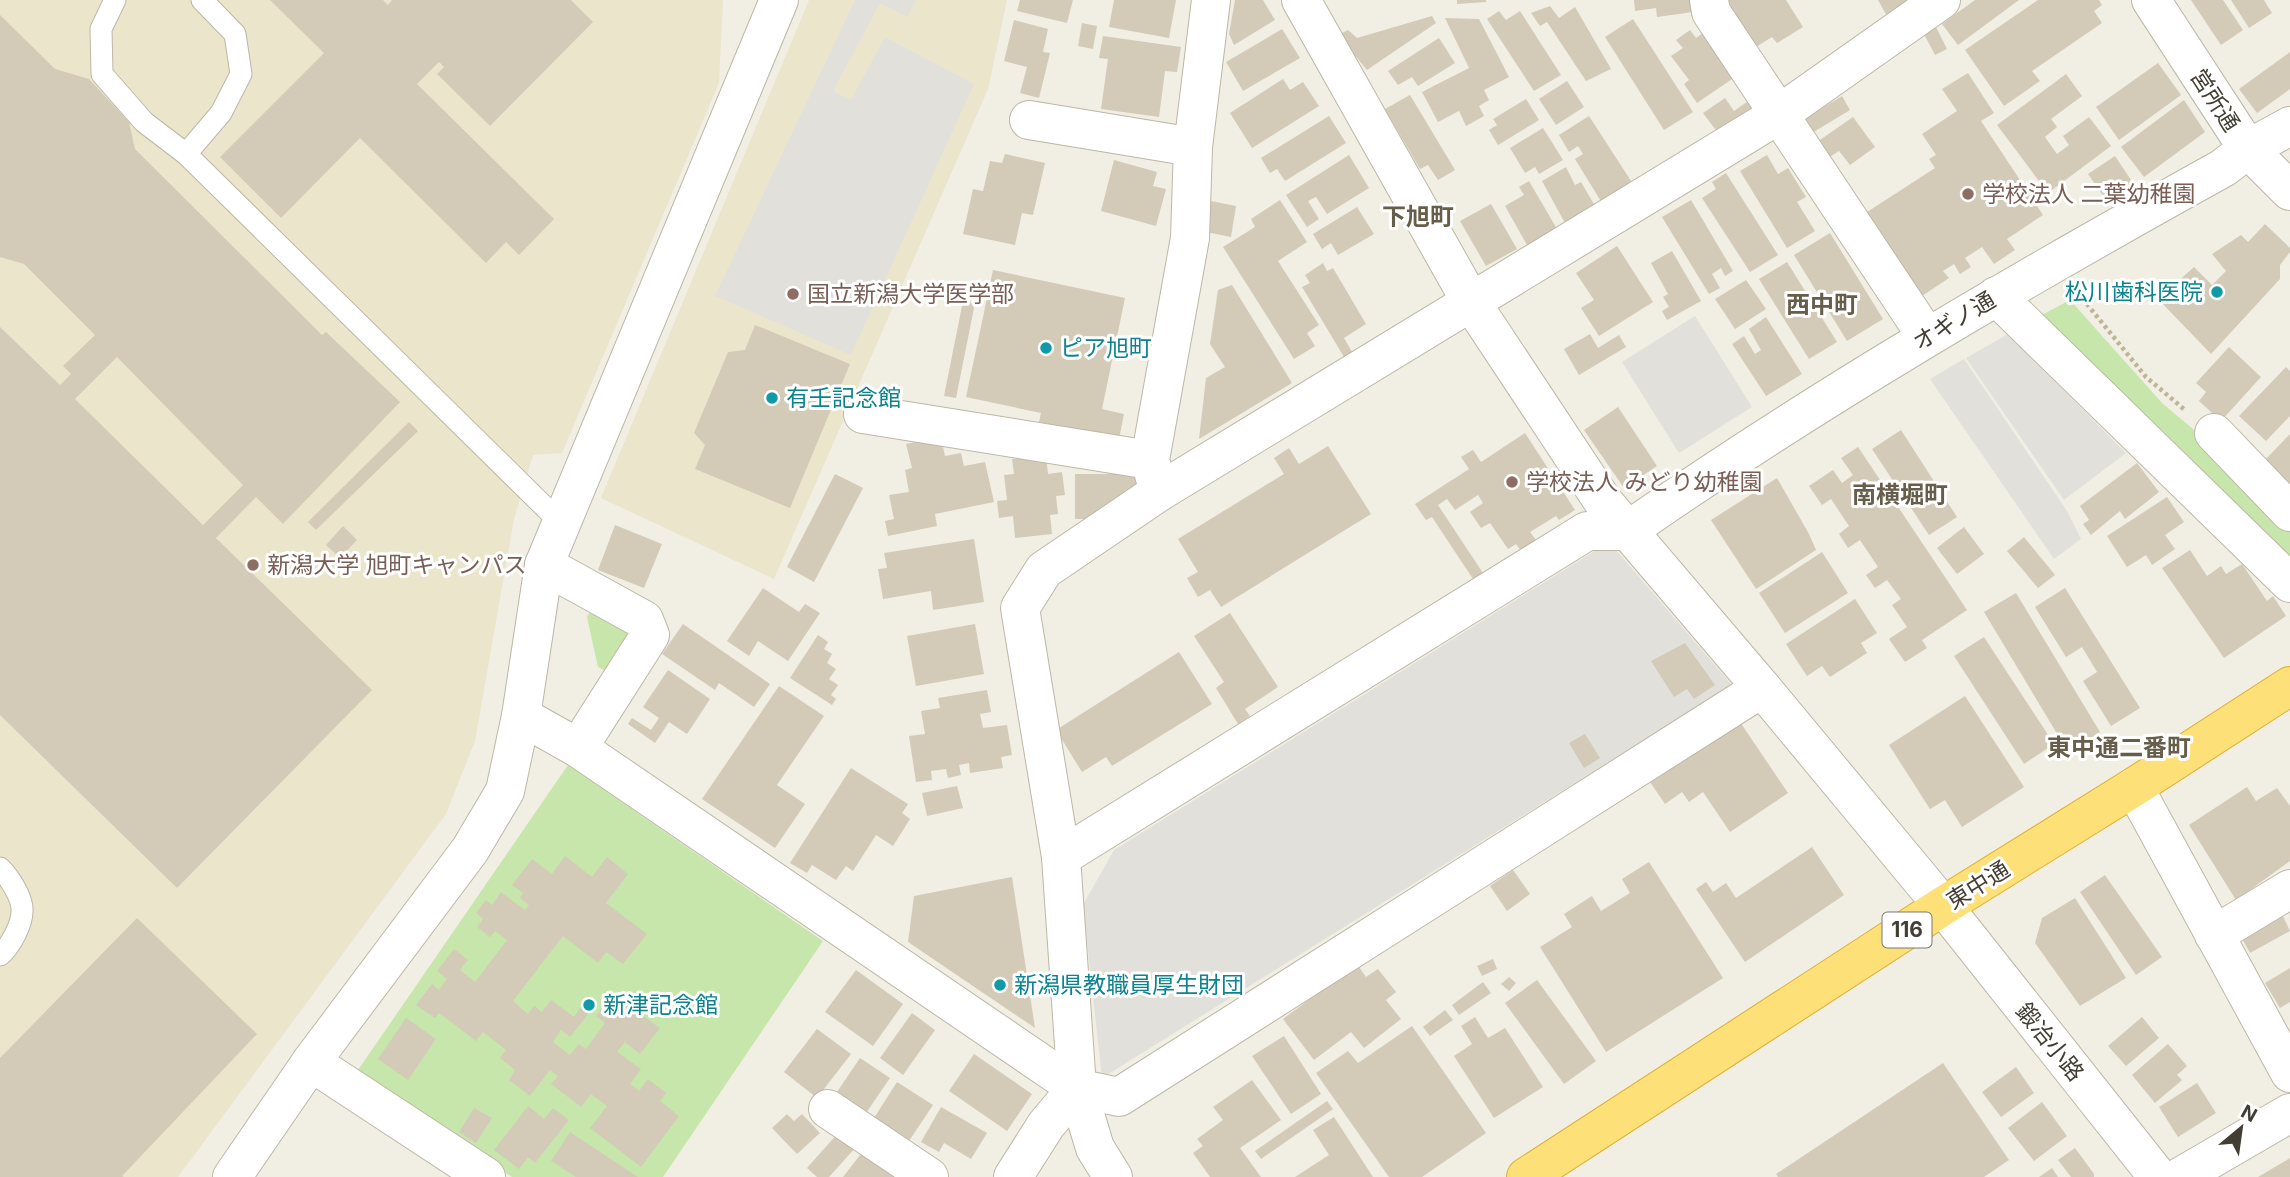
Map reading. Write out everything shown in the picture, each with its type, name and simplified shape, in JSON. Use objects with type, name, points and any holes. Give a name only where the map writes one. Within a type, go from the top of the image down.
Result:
[{"type":"highway","name":"東中通","points":[[1526,1177],[1943,906],[2290,686]]},
{"type":"street","points":[[232,1177],[311,1062],[470,850],[505,791],[521,716],[544,565],[779,0]]},
{"type":"street","points":[[1154,476],[1191,238],[1193,147],[1211,0]]},
{"type":"street","name":"鍛冶小路","points":[[1301,0],[1471,302],[1602,500],[1943,906],[2158,1177]]},
{"type":"street","points":[[1709,0],[1711,12],[1778,116],[1927,337]]},
{"type":"street","points":[[1113,1177],[1095,1148],[1077,1088],[1061,857],[1020,608],[1044,570],[1154,476],[1471,302],[1778,116],[1941,0]]},
{"type":"street","name":"営所通","points":[[2151,0],[2248,149],[2290,191]]},
{"type":"street","points":[[1029,120],[1193,147]]},
{"type":"street","name":"オギノ通","points":[[1627,531],[1927,337],[2053,262],[2223,168],[2248,149],[2290,126]]},
{"type":"street","points":[[1996,296],[2290,583]]},
{"type":"street","points":[[863,414],[1154,476]]},
{"type":"street","points":[[2214,433],[2290,512]]},
{"type":"street","points":[[1061,857],[1587,531],[1627,531]]},
{"type":"street","points":[[544,565],[644,620],[650,635],[578,748]]},
{"type":"street","points":[[521,716],[578,748],[1077,1088],[1119,1097],[1762,688]]},
{"type":"street","points":[[2134,787],[2290,1073]]},
{"type":"street","points":[[2214,934],[2290,889]]},
{"type":"street","points":[[311,1062],[486,1177]]},
{"type":"street","points":[[1013,1177],[1046,1125],[1077,1088]]},
{"type":"street","points":[[828,1109],[929,1177]]},
{"type":"street","points":[[2180,1177],[2290,1113]]},
{"type":"lane","points":[[115,0],[101,29],[102,74],[144,122],[186,154],[561,523]]},
{"type":"lane","points":[[186,154],[221,114],[241,74],[235,34],[202,0]]},
{"type":"lane","points":[[0,868],[12,879],[23,911],[10,947],[0,955]]},
{"type":"path","points":[[2053,262],[2146,377],[2214,433]]},
{"type":"shaded area","name":"新潟大学 旭町キャンパス","points":[[0,0],[723,0],[719,83],[562,453],[533,455],[514,519],[475,741],[446,814],[178,1177],[0,1177]]},
{"type":"shaded area","name":"国立新潟大学医学部","points":[[809,0],[1007,0],[988,89],[774,579],[601,498]]},
{"type":"shaded area","points":[[855,0],[916,0],[907,17],[880,3],[833,91],[851,100],[885,37],[974,84],[851,355],[715,296]]},
{"type":"shaded area","points":[[1695,316],[1752,407],[1679,453],[1622,362]]},
{"type":"shaded area","points":[[2008,334],[2126,453],[2064,500],[1966,358]]},
{"type":"shaded area","points":[[1964,359],[2067,511],[2081,539],[2054,559],[1930,379]]},
{"type":"shaded area","points":[[1609,542],[1732,685],[1102,1078],[1083,905],[1114,850]]},
{"type":"green space","points":[[2070,300],[2162,403],[2193,429],[2290,528],[2290,572],[2038,317]]},
{"type":"green space","points":[[592,608],[635,627],[615,676],[598,667],[587,617]]},
{"type":"green space","points":[[568,765],[823,941],[663,1177],[512,1177],[356,1073]]},
{"type":"building","points":[[270,0],[383,0],[388,5],[392,0],[571,0],[593,22],[490,126],[437,74],[444,67],[439,62],[417,84],[554,219],[519,255],[506,242],[486,263],[360,138],[281,218],[220,157],[324,53]]},
{"type":"building","points":[[1020,0],[1073,0],[1067,23],[1017,11]]},
{"type":"building","points":[[1114,0],[1176,0],[1169,38],[1109,27]]},
{"type":"building","points":[[1235,0],[1263,0],[1275,20],[1234,45],[1229,34]]},
{"type":"building","points":[[1457,0],[1486,0],[1486,2],[1457,4]]},
{"type":"building","points":[[1634,0],[1699,0],[1700,11],[1657,17],[1656,8],[1635,11]]},
{"type":"building","points":[[1727,0],[1786,0],[1803,27],[1777,43],[1772,37],[1756,47]]},
{"type":"building","points":[[1878,0],[1915,0],[1887,16]]},
{"type":"building","points":[[1975,0],[2019,0],[1958,45],[1942,24]]},
{"type":"building","points":[[2038,0],[2099,0],[2102,5],[2094,11],[2102,23],[2032,71],[2040,81],[2004,106],[1965,50]]},
{"type":"building","points":[[2191,0],[2223,0],[2243,30],[2221,45]]},
{"type":"building","points":[[2231,0],[2264,0],[2272,13],[2249,28]]},
{"type":"building","points":[[1550,6],[1559,18],[1575,7],[1611,69],[1586,81],[1547,22],[1540,26],[1531,13]]},
{"type":"building","points":[[1499,11],[1506,20],[1520,11],[1561,75],[1534,91],[1487,19]]},
{"type":"building","points":[[0,15],[55,69],[89,79],[129,122],[135,149],[322,335],[326,332],[400,402],[283,524],[256,497],[216,538],[372,690],[177,888],[0,715],[0,327],[60,385],[71,374],[63,366],[95,335],[24,264],[0,257]],"holes":[[[117,357],[243,485],[203,525],[75,399]]]},
{"type":"building","points":[[1432,16],[1436,23],[1367,70],[1338,35],[1348,30],[1357,38]]},
{"type":"building","points":[[1445,18],[1479,19],[1509,77],[1484,90],[1489,100],[1479,106],[1484,116],[1466,126],[1459,111],[1438,122],[1422,92],[1469,68]]},
{"type":"building","points":[[1633,19],[1693,112],[1664,130],[1605,37]]},
{"type":"building","points":[[1014,20],[1048,29],[1043,52],[1050,53],[1039,98],[1020,93],[1027,67],[1004,61]]},
{"type":"building","points":[[1082,23],[1097,26],[1093,49],[1078,46]]},
{"type":"building","points":[[1936,27],[1947,49],[1935,55],[1924,34]]},
{"type":"building","points":[[1282,29],[1300,58],[1243,91],[1226,62]]},
{"type":"building","points":[[1690,30],[1696,38],[1704,32],[1735,77],[1697,103],[1684,84],[1689,80],[1671,56],[1683,48],[1676,40]]},
{"type":"building","points":[[1103,36],[1181,47],[1177,72],[1165,71],[1159,117],[1101,109],[1108,59],[1099,58]]},
{"type":"building","points":[[1439,38],[1455,63],[1418,86],[1412,77],[1398,85],[1388,71]]},
{"type":"building","points":[[2290,52],[2290,89],[2257,113],[2239,89]]},
{"type":"building","points":[[2158,63],[2181,95],[2119,140],[2096,107]]},
{"type":"building","points":[[1968,73],[1994,113],[1981,121],[2043,215],[2007,239],[2015,250],[1994,264],[1982,247],[1965,258],[1971,267],[1960,274],[1954,264],[1943,271],[1949,278],[1919,298],[1864,214],[1935,168],[1929,159],[1936,155],[1922,134],[1957,111],[1942,89]]},
{"type":"building","points":[[2066,74],[2082,96],[2051,119],[2057,127],[2045,137],[2057,154],[2069,145],[2063,136],[2089,117],[2111,146],[2048,193],[1997,125]]},
{"type":"building","points":[[1283,79],[1290,90],[1303,82],[1319,106],[1252,148],[1230,113]]},
{"type":"building","points":[[1567,81],[1584,107],[1556,125],[1539,99]]},
{"type":"building","points":[[1410,95],[1455,170],[1438,180],[1428,165],[1420,169],[1385,109]]},
{"type":"building","points":[[1842,96],[1850,110],[1807,136],[1799,122]]},
{"type":"building","points":[[1725,98],[1734,111],[1751,99],[1756,105],[1718,133],[1703,113]]},
{"type":"building","points":[[1526,99],[1539,120],[1498,145],[1489,130],[1497,125],[1493,119]]},
{"type":"building","points":[[2184,100],[2205,132],[2144,177],[2121,147]]},
{"type":"building","points":[[1329,116],[1346,143],[1285,181],[1277,169],[1270,173],[1261,158]]},
{"type":"building","points":[[1589,116],[1633,184],[1602,203],[1575,159],[1583,154],[1578,146],[1569,152],[1559,135]]},
{"type":"building","points":[[1853,117],[1875,147],[1850,165],[1839,151],[1828,158],[1817,142]]},
{"type":"building","points":[[1543,128],[1563,160],[1539,174],[1535,167],[1525,173],[1510,148]]},
{"type":"building","points":[[1005,154],[1045,163],[1033,215],[1022,213],[1015,245],[963,234],[973,189],[983,191],[990,161],[1002,163]]},
{"type":"building","points":[[1349,155],[1369,188],[1327,214],[1316,197],[1308,201],[1319,219],[1307,227],[1286,195]]},
{"type":"building","points":[[1767,155],[1778,174],[1788,168],[1806,197],[1797,202],[1815,231],[1787,248],[1740,171]]},
{"type":"building","points":[[2115,156],[2133,183],[2106,200],[2088,174]]},
{"type":"building","points":[[1114,160],[1157,172],[1153,186],[1166,189],[1156,226],[1101,211]]},
{"type":"building","points":[[1566,167],[1575,185],[1581,182],[1595,206],[1565,223],[1542,181]]},
{"type":"building","points":[[1726,173],[1778,255],[1750,272],[1702,198],[1716,189],[1712,182]]},
{"type":"building","points":[[1529,181],[1557,229],[1527,245],[1505,206],[1524,195],[1519,187]]},
{"type":"building","points":[[1280,200],[1307,242],[1278,261],[1319,325],[1307,333],[1315,346],[1294,359],[1223,247],[1255,227],[1251,219]]},
{"type":"building","points":[[1691,200],[1733,271],[1725,276],[1721,268],[1712,274],[1720,288],[1709,294],[1662,217]]},
{"type":"building","points":[[1211,201],[1236,206],[1231,237],[1206,232]]},
{"type":"building","points":[[1491,204],[1517,249],[1486,266],[1460,221]]},
{"type":"building","points":[[1357,207],[1374,234],[1338,255],[1331,243],[1322,249],[1313,234]]},
{"type":"building","name":"松川歯科医院","points":[[2265,224],[2290,248],[2280,265],[2280,279],[2211,354],[2158,299],[2194,267],[2212,285],[2226,271],[2212,254],[2241,235],[2248,242]]},
{"type":"building","points":[[1830,233],[1883,319],[1847,341],[1794,255]]},
{"type":"building","points":[[1617,246],[1653,302],[1599,336],[1581,308],[1594,300],[1576,273]]},
{"type":"building","points":[[1672,251],[1701,301],[1667,320],[1662,311],[1669,307],[1663,297],[1668,294],[1651,263]]},
{"type":"building","points":[[1787,262],[1837,342],[1809,359],[1759,279]]},
{"type":"building","points":[[1323,263],[1327,271],[1333,268],[1366,324],[1344,338],[1355,357],[1347,362],[1302,287],[1310,283],[1305,275]]},
{"type":"building","name":"ピア旭町","points":[[993,270],[1125,298],[1102,409],[1124,414],[1119,439],[1039,422],[1041,413],[966,397]]},
{"type":"building","points":[[1746,280],[1766,309],[1735,329],[1715,299]]},
{"type":"building","points":[[1232,285],[1292,383],[1199,439],[1206,378],[1225,367],[1210,344],[1218,290]]},
{"type":"building","points":[[963,301],[975,303],[956,398],[944,396]]},
{"type":"building","points":[[1766,317],[1802,374],[1766,396],[1732,344],[1744,336],[1755,354],[1761,350],[1749,329]]},
{"type":"building","name":"有壬記念館","points":[[755,325],[850,364],[790,508],[695,469],[705,445],[694,433],[728,352],[745,350]]},
{"type":"building","points":[[1590,334],[1598,348],[1619,335],[1626,347],[1579,375],[1564,349]]},
{"type":"building","points":[[2229,347],[2261,377],[2221,421],[2199,401],[2206,392],[2196,383]]},
{"type":"building","points":[[2286,367],[2290,371],[2290,416],[2266,441],[2239,416]]},
{"type":"building","points":[[1618,407],[1657,466],[1624,488],[1584,430]]},
{"type":"building","points":[[409,422],[418,431],[316,530],[308,522]]},
{"type":"building","points":[[1901,430],[1957,517],[1929,535],[1872,449]]},
{"type":"building","points":[[1525,433],[1575,510],[1559,520],[1556,516],[1530,532],[1536,540],[1521,551],[1516,544],[1508,549],[1490,523],[1481,528],[1470,512],[1483,503],[1478,495],[1455,510],[1447,499],[1438,505],[1483,573],[1473,579],[1432,517],[1426,520],[1415,504],[1469,469],[1461,457],[1473,450],[1481,462]]},
{"type":"building","points":[[2290,434],[2290,483],[2287,487],[2262,463]]},
{"type":"building","points":[[941,437],[945,456],[961,453],[964,466],[985,462],[994,502],[935,514],[937,526],[888,536],[885,521],[894,519],[889,495],[909,492],[905,470],[912,468],[906,444]]},
{"type":"building","points":[[1328,446],[1371,514],[1221,607],[1210,590],[1198,597],[1187,578],[1198,572],[1178,539],[1284,474],[1274,458],[1289,448],[1299,464]]},
{"type":"building","points":[[1858,447],[1967,610],[1922,640],[1927,648],[1905,662],[1889,639],[1907,627],[1892,605],[1901,599],[1887,580],[1875,588],[1866,575],[1878,567],[1860,540],[1848,548],[1839,534],[1849,526],[1831,499],[1822,505],[1809,486],[1833,470],[1842,483],[1853,475],[1841,458]]},
{"type":"building","points":[[1046,456],[1048,474],[1062,472],[1065,495],[1056,496],[1058,514],[1050,515],[1052,534],[1015,538],[1013,516],[999,518],[997,501],[1007,500],[1004,475],[1014,474],[1012,459]]},
{"type":"building","points":[[2137,463],[2159,492],[2125,519],[2120,511],[2091,535],[2083,524],[2089,520],[2080,506]]},
{"type":"building","points":[[835,474],[863,488],[814,582],[787,567]]},
{"type":"building","points":[[1075,474],[1136,474],[1136,490],[1125,490],[1125,500],[1102,519],[1075,519]]},
{"type":"building","points":[[1777,478],[1816,550],[1756,589],[1711,520]]},
{"type":"building","points":[[2167,497],[2184,522],[2165,535],[2175,549],[2152,565],[2146,555],[2127,567],[2107,536]]},
{"type":"building","points":[[615,525],[662,544],[644,588],[598,570]]},
{"type":"building","points":[[343,526],[357,540],[340,558],[326,545]]},
{"type":"building","points":[[1964,527],[1984,554],[1957,574],[1937,548]]},
{"type":"building","points":[[2024,537],[2055,575],[2038,588],[2007,551]]},
{"type":"building","points":[[974,539],[984,602],[933,610],[931,591],[883,599],[878,569],[887,568],[884,553]]},
{"type":"building","points":[[2190,550],[2207,576],[2221,566],[2226,574],[2242,564],[2267,601],[2273,596],[2286,616],[2224,658],[2162,568]]},
{"type":"building","points":[[1822,552],[1848,593],[1785,633],[1759,593]]},
{"type":"building","points":[[763,588],[799,612],[805,604],[820,613],[788,661],[758,641],[749,656],[727,641]]},
{"type":"building","points":[[2065,588],[2140,708],[2111,726],[2083,681],[2097,672],[2082,647],[2066,657],[2035,607]]},
{"type":"building","points":[[2016,593],[2100,732],[2068,752],[1984,612]]},
{"type":"building","points":[[1855,599],[1877,633],[1861,643],[1867,653],[1830,677],[1822,666],[1807,676],[1786,644]]},
{"type":"building","points":[[1230,613],[1278,687],[1245,709],[1250,716],[1238,724],[1216,688],[1224,682],[1194,636]]},
{"type":"building","points":[[683,624],[770,684],[754,707],[719,683],[715,690],[662,654]]},
{"type":"building","points":[[975,624],[984,674],[916,686],[907,636]]},
{"type":"building","points":[[818,635],[828,642],[824,649],[832,654],[827,663],[836,669],[829,679],[838,685],[831,695],[836,699],[832,705],[790,678]]},
{"type":"building","points":[[1984,637],[2054,744],[2024,764],[1954,656]]},
{"type":"building","points":[[1685,643],[1715,685],[1694,699],[1687,689],[1674,697],[1651,661]]},
{"type":"building","points":[[1179,652],[1212,704],[1112,766],[1106,757],[1082,772],[1056,730]]},
{"type":"building","points":[[668,670],[710,699],[687,734],[669,722],[655,743],[628,724],[632,718],[651,730],[659,718],[643,707]]},
{"type":"building","points":[[779,686],[824,716],[777,785],[805,804],[775,848],[702,799]]},
{"type":"building","points":[[987,690],[991,712],[980,714],[983,728],[1007,725],[1012,755],[1001,757],[1003,768],[970,773],[969,763],[959,765],[961,775],[948,778],[946,769],[931,771],[932,780],[916,782],[909,736],[925,734],[921,711],[940,708],[938,698]]},
{"type":"building","points":[[1965,696],[2024,787],[1962,827],[1945,800],[1930,809],[1889,745]]},
{"type":"building","points":[[1740,722],[1788,793],[1730,832],[1703,792],[1689,802],[1682,792],[1665,804],[1650,782]]},
{"type":"building","points":[[1585,734],[1600,758],[1584,768],[1569,743]]},
{"type":"building","points":[[851,768],[908,804],[902,813],[910,819],[893,846],[876,835],[853,871],[846,866],[836,880],[812,865],[807,873],[790,863]]},
{"type":"building","points":[[957,786],[963,808],[927,816],[922,793]]},
{"type":"building","points":[[2247,787],[2256,801],[2277,788],[2290,806],[2290,861],[2236,900],[2189,825]]},
{"type":"building","points":[[1812,847],[1844,895],[1745,962],[1696,889],[1706,882],[1713,892],[1726,883],[1736,898]]},
{"type":"building","points":[[565,856],[592,877],[607,857],[628,874],[606,903],[647,934],[623,964],[606,952],[598,963],[563,936],[513,1001],[528,1014],[534,1006],[542,1012],[551,1000],[574,1017],[581,1007],[589,1013],[570,1037],[561,1030],[553,1042],[570,1055],[579,1044],[586,1049],[605,1023],[596,1016],[613,994],[660,1028],[640,1054],[625,1042],[617,1052],[641,1069],[630,1084],[639,1091],[648,1079],[666,1093],[660,1101],[679,1116],[641,1167],[590,1128],[607,1106],[591,1094],[581,1107],[551,1084],[558,1076],[550,1070],[530,1096],[509,1080],[515,1070],[500,1058],[506,1050],[483,1032],[476,1041],[439,1013],[435,1018],[416,1005],[432,984],[439,990],[447,979],[437,971],[454,949],[468,960],[460,970],[475,982],[507,940],[495,931],[490,937],[477,927],[483,919],[476,913],[486,900],[492,905],[501,892],[525,910],[529,905],[520,898],[523,893],[512,885],[532,859],[552,874]]},
{"type":"building","points":[[1649,862],[1723,978],[1606,1052],[1540,947],[1572,927],[1564,914],[1592,896],[1601,911],[1630,893],[1622,879]]},
{"type":"building","points":[[1513,870],[1530,894],[1507,911],[1490,886]]},
{"type":"building","points":[[2105,875],[2162,957],[2136,975],[2080,892]]},
{"type":"building","name":"新潟県教職員厚生財団","points":[[1012,877],[1035,1028],[908,942],[914,896]]},
{"type":"building","points":[[2075,898],[2126,978],[2080,1006],[2035,943],[2042,918]]},
{"type":"building","points":[[2281,912],[2290,931],[2250,953],[2240,935]]},
{"type":"building","points":[[137,918],[257,1034],[122,1176],[124,1177],[0,1177],[0,1058]]},
{"type":"building","points":[[1493,959],[1497,969],[1482,976],[1477,966]]},
{"type":"building","points":[[1357,964],[1366,977],[1378,969],[1396,992],[1386,1000],[1401,1019],[1364,1048],[1351,1032],[1314,1060],[1283,1019]]},
{"type":"building","points":[[2290,968],[2290,1002],[2280,1008],[2265,983]]},
{"type":"building","points":[[856,970],[903,1004],[873,1046],[825,1012]]},
{"type":"building","points":[[1509,977],[1516,983],[1509,991],[1501,984]]},
{"type":"building","points":[[1537,980],[1596,1061],[1564,1084],[1505,1003]]},
{"type":"building","points":[[1483,982],[1491,993],[1459,1015],[1452,1005]]},
{"type":"building","points":[[1445,1010],[1453,1020],[1430,1036],[1423,1027]]},
{"type":"building","points":[[912,1013],[935,1030],[903,1075],[880,1058]]},
{"type":"building","points":[[1475,1017],[1488,1038],[1505,1028],[1543,1087],[1494,1118],[1454,1056],[1472,1044],[1461,1026]]},
{"type":"building","points":[[2142,1017],[2159,1038],[2126,1066],[2108,1046]]},
{"type":"building","points":[[406,1018],[436,1039],[408,1080],[378,1059]]},
{"type":"building","points":[[1412,1026],[1486,1133],[1422,1177],[1389,1177],[1316,1073],[1348,1051],[1358,1063]]},
{"type":"building","points":[[817,1029],[851,1054],[817,1098],[784,1072]]},
{"type":"building","points":[[1284,1036],[1321,1094],[1291,1114],[1252,1056]]},
{"type":"building","points":[[2168,1044],[2187,1066],[2177,1075],[2182,1080],[2155,1103],[2132,1075]]},
{"type":"building","points":[[974,1054],[1032,1094],[1007,1131],[949,1091]]},
{"type":"building","points":[[860,1058],[890,1078],[866,1113],[837,1092]]},
{"type":"building","points":[[1943,1063],[2009,1160],[1984,1177],[1778,1177],[1776,1174]]},
{"type":"building","points":[[2016,1067],[2034,1093],[2001,1117],[1982,1092]]},
{"type":"building","points":[[1252,1080],[1281,1120],[1240,1148],[1261,1177],[1210,1177],[1193,1153],[1203,1146],[1197,1139],[1223,1120],[1213,1107]]},
{"type":"building","points":[[897,1082],[933,1105],[909,1141],[874,1118]]},
{"type":"building","points":[[2197,1083],[2216,1113],[2178,1137],[2159,1107]]},
{"type":"building","points":[[1327,1101],[1333,1109],[1261,1159],[1255,1151]]},
{"type":"building","points":[[2042,1102],[2067,1136],[2034,1161],[2008,1128]]},
{"type":"building","points":[[528,1106],[544,1119],[553,1108],[569,1120],[535,1163],[528,1157],[519,1169],[494,1150]]},
{"type":"building","points":[[941,1107],[987,1133],[971,1159],[944,1143],[939,1152],[921,1142]]},
{"type":"building","points":[[474,1108],[492,1118],[476,1143],[459,1132]]},
{"type":"building","points":[[787,1114],[794,1121],[802,1114],[820,1133],[797,1154],[772,1128]]},
{"type":"building","points":[[1334,1117],[1373,1177],[1295,1177],[1329,1155],[1313,1130]]},
{"type":"building","points":[[570,1132],[638,1177],[576,1177],[551,1161]]},
{"type":"building","points":[[839,1132],[856,1147],[829,1177],[817,1177],[807,1168]]},
{"type":"building","points":[[2075,1148],[2094,1177],[2071,1177],[2058,1160]]},
{"type":"building","points":[[864,1150],[899,1177],[843,1177]]},
{"type":"building","points":[[2290,1158],[2290,1177],[2258,1177]]},
{"type":"building","points":[[2052,1168],[2058,1177],[2039,1177]]},
{"type":"place","name":"学校法人 二葉幼稚園","points":[[1968,194]]},
{"type":"place","name":"松川歯科医院","points":[[2217,292]]},
{"type":"place","name":"国立新潟大学医学部","points":[[793,294]]},
{"type":"place","name":"ピア旭町","points":[[1046,348]]},
{"type":"place","name":"有壬記念館","points":[[772,398]]},
{"type":"place","name":"学校法人 みどり幼稚園","points":[[1512,482]]},
{"type":"place","name":"新潟大学 旭町キャンパス","points":[[253,565]]},
{"type":"place","name":"新潟県教職員厚生財団","points":[[1000,985]]},
{"type":"place","name":"新津記念館","points":[[589,1005]]},
{"type":"district","name":"下旭町","points":[[1418,217]]},
{"type":"district","name":"西中町","points":[[1822,305]]},
{"type":"district","name":"南横堀町","points":[[1900,495]]},
{"type":"district","name":"東中通二番町","points":[[2119,748]]}]
